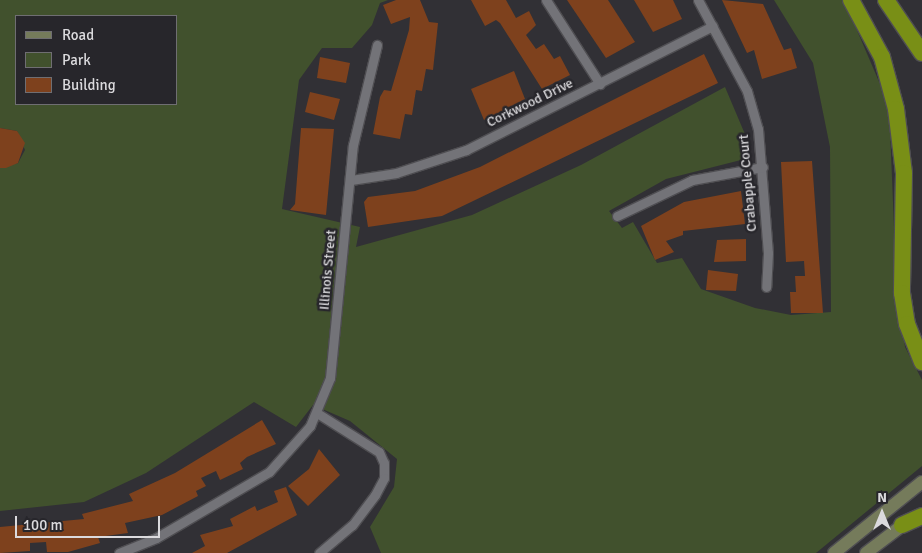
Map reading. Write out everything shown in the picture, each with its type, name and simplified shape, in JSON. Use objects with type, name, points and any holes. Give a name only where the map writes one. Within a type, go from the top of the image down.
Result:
[{"type":"highway","points":[[851,0],[882,57],[896,109],[904,172],[902,294],[907,324],[922,362]]},
{"type":"highway","points":[[886,0],[922,53]]},
{"type":"highway","points":[[902,525],[922,516]]},
{"type":"main road","points":[[834,553],[922,482]]},
{"type":"main road","points":[[866,553],[922,509]]},
{"type":"street","points":[[546,0],[600,84]]},
{"type":"street","name":"Crabapple Court","points":[[698,0],[747,91],[763,167],[766,287]]},
{"type":"street","name":"Corkwood Drive","points":[[350,180],[434,162],[600,84],[713,26]]},
{"type":"street","name":"Illinois Street","points":[[317,413],[335,352],[353,145],[378,45]]},
{"type":"street","points":[[617,216],[692,180],[763,167]]},
{"type":"street","points":[[119,553],[156,538],[268,472],[317,413],[379,452],[384,463],[384,478],[375,494],[352,525],[319,553]]},
{"type":"green space","points":[[0,0],[388,0],[380,3],[372,25],[352,48],[322,48],[299,80],[282,209],[360,227],[356,247],[472,215],[581,165],[725,87],[750,146],[741,160],[666,179],[609,211],[622,228],[633,222],[657,263],[682,258],[701,289],[755,308],[791,315],[831,312],[830,147],[813,63],[774,0],[844,0],[889,105],[895,251],[905,347],[922,380],[922,466],[816,553],[381,553],[370,527],[394,487],[397,459],[350,421],[313,405],[296,427],[254,402],[146,473],[84,502],[0,511],[0,168],[18,163],[25,150],[17,131],[0,128]]},
{"type":"building","points":[[396,0],[420,0],[429,22],[438,23],[433,70],[426,69],[422,91],[416,90],[412,115],[405,114],[400,139],[373,134],[380,97],[384,90],[391,91],[409,30],[410,17],[391,24],[383,5]]},
{"type":"building","points":[[471,0],[506,0],[516,18],[529,11],[536,25],[526,35],[536,49],[544,44],[554,59],[560,56],[570,75],[542,89],[500,23],[496,20],[485,26]]},
{"type":"building","points":[[567,0],[608,0],[635,42],[606,58]]},
{"type":"building","points":[[634,0],[673,0],[682,19],[653,32]]},
{"type":"building","points":[[722,0],[763,4],[784,50],[791,48],[797,68],[762,79],[754,50],[747,53]]},
{"type":"building","points":[[704,54],[718,83],[442,216],[368,227],[364,202],[368,197],[415,191],[480,167]]},
{"type":"building","points":[[320,57],[350,63],[346,83],[317,78]]},
{"type":"building","points":[[514,71],[525,99],[484,120],[471,89]]},
{"type":"building","points":[[310,92],[340,99],[334,120],[305,112]]},
{"type":"building","points":[[0,128],[17,131],[25,143],[18,163],[6,168],[0,168]]},
{"type":"building","points":[[301,128],[334,129],[326,215],[290,210],[295,204]]},
{"type":"building","points":[[812,161],[823,313],[791,313],[790,292],[796,292],[795,276],[805,276],[804,261],[786,262],[781,162]]},
{"type":"building","points":[[741,191],[745,224],[683,231],[683,235],[666,241],[674,252],[655,260],[641,226],[684,202]]},
{"type":"building","points":[[746,239],[746,261],[714,262],[717,240]]},
{"type":"building","points":[[708,270],[738,274],[736,291],[706,290]]},
{"type":"building","points":[[262,420],[276,444],[247,457],[240,463],[243,469],[220,480],[216,471],[201,478],[206,486],[196,491],[198,496],[162,515],[125,523],[128,533],[98,537],[100,543],[68,552],[47,552],[46,542],[30,543],[30,551],[0,553],[0,527],[84,519],[82,514],[133,501],[129,494],[175,473]]},
{"type":"building","points":[[319,449],[340,475],[308,506],[288,486],[309,469]]},
{"type":"building","points":[[286,487],[297,515],[227,553],[192,553],[205,546],[200,535],[233,526],[230,519],[255,506],[257,511],[278,502],[274,491]]}]
